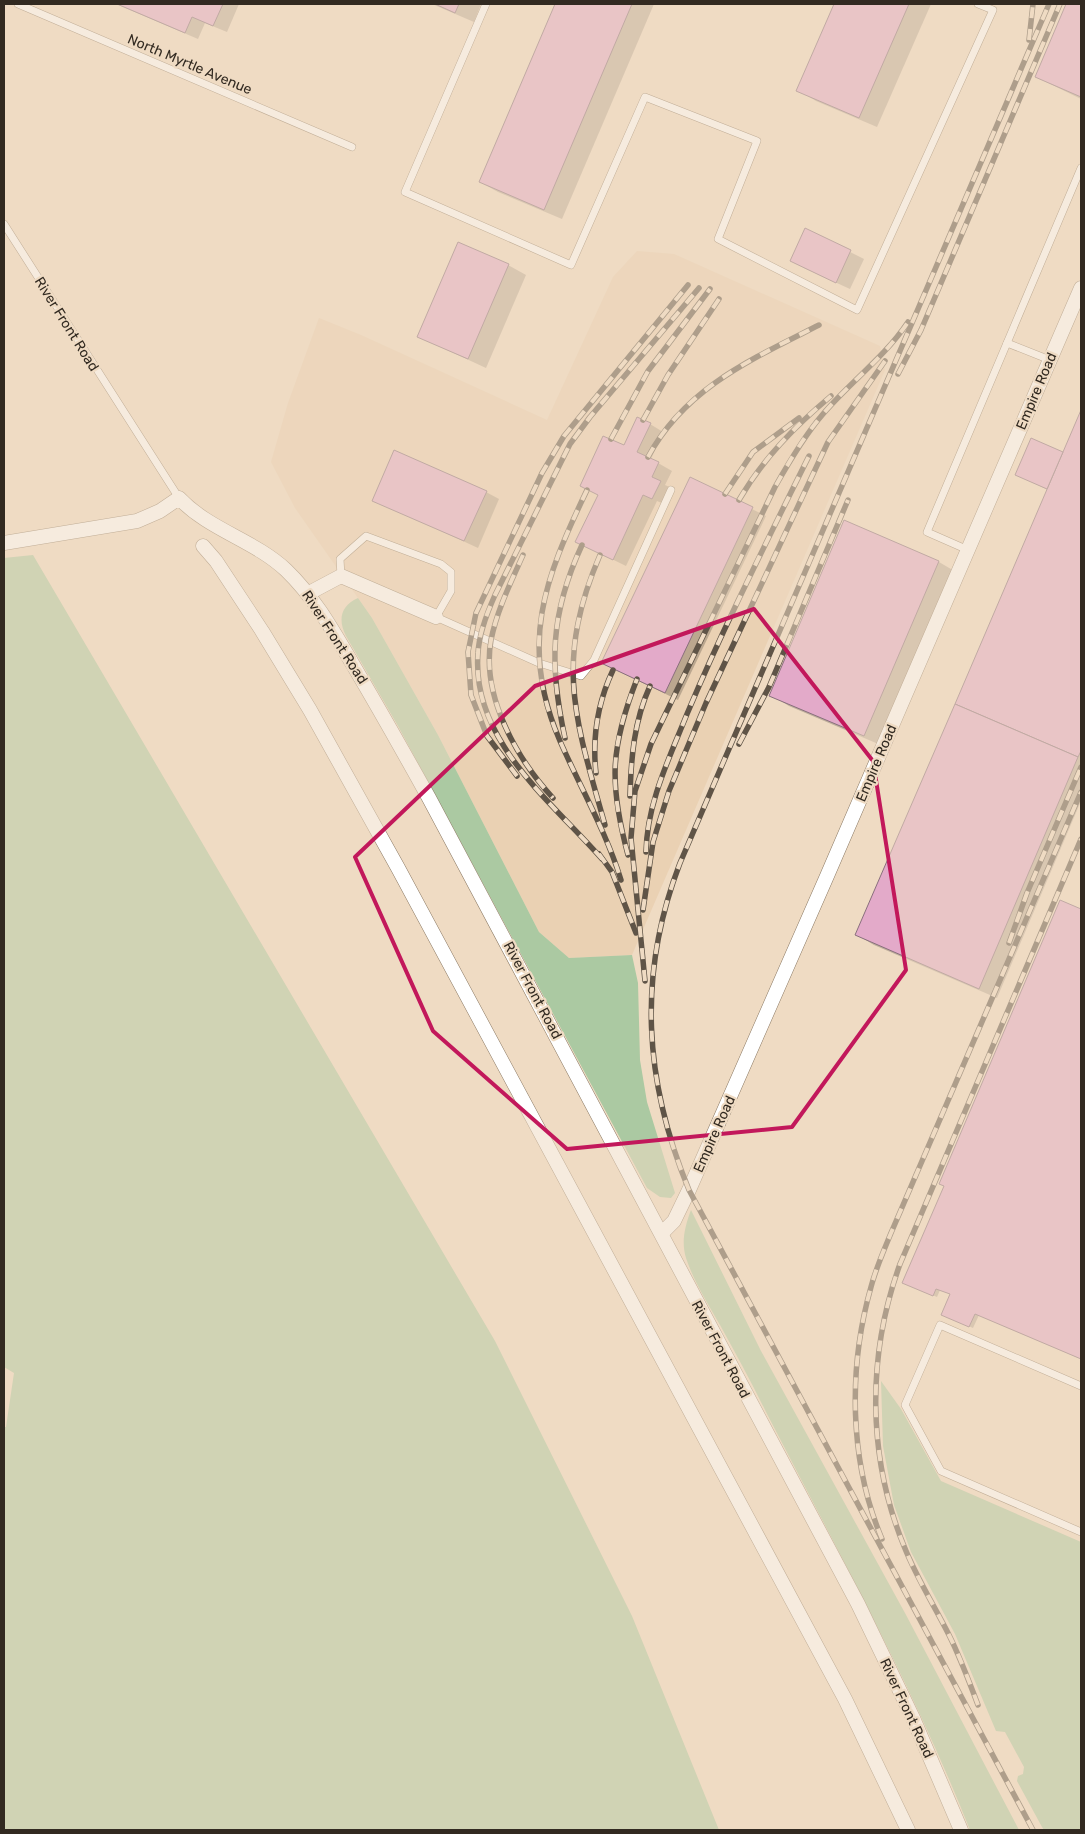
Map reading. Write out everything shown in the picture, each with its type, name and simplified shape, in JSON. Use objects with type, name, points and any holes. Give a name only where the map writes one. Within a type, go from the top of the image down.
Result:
[{"type":"street","name":"Empire Road","points":[[662,1233],[674,1221],[689,1190],[1081,288]]},
{"type":"street","points":[[4,543],[137,521],[160,511],[179,498]]},
{"type":"street","name":"River Front Road","points":[[179,498],[191,512],[255,548],[284,568],[309,593],[366,686],[429,798],[858,1604],[913,1718],[961,1830]]},
{"type":"street","points":[[203,546],[216,561],[262,631],[310,710],[398,868],[845,1699],[908,1830]]},
{"type":"street","points":[[309,593],[341,576],[436,617]]},
{"type":"lane","name":"North Myrtle Avenue","points":[[18,4],[352,147]]},
{"type":"lane","points":[[486,4],[405,192],[571,265],[645,97],[757,141],[718,239],[857,310],[993,10],[978,4]]},
{"type":"lane","points":[[968,550],[927,532],[1081,168]]},
{"type":"lane","name":"River Front Road","points":[[4,224],[179,498]]},
{"type":"lane","points":[[1007,343],[1050,360]]},
{"type":"lane","points":[[341,576],[340,559],[366,536],[442,564],[451,572],[451,591],[436,617],[539,663],[581,676],[594,660],[671,490]]},
{"type":"lane","points":[[1081,1386],[940,1325],[905,1405],[941,1471],[1081,1532]]},
{"type":"highlighted area","points":[[754,609],[873,761],[906,970],[792,1127],[567,1149],[433,1031],[355,857],[535,686]]},
{"type":"shaded area","points":[[637,251],[674,254],[880,346],[885,370],[632,955],[569,958],[539,932],[438,735],[372,618],[295,508],[271,462],[288,403],[319,318],[361,335],[547,420],[613,277]]},
{"type":"green space","points":[[33,555],[495,1341],[632,1616],[719,1830],[4,1830],[4,1427],[6,1427],[14,1373],[4,1367],[4,558]]},
{"type":"green space","points":[[358,598],[372,618],[438,735],[539,932],[569,958],[632,955],[638,983],[640,1060],[647,1102],[675,1193],[671,1198],[660,1197],[647,1188],[398,726],[346,636],[343,630],[342,614],[347,605]]},
{"type":"green space","points":[[691,1210],[761,1351],[905,1613],[1019,1830],[970,1830],[924,1723],[873,1619],[750,1379],[693,1276],[686,1258],[684,1246],[685,1228]]},
{"type":"green space","points":[[881,1381],[901,1409],[941,1481],[1081,1542],[1081,1830],[1044,1830],[1042,1827],[1017,1781],[1018,1776],[1023,1774],[1024,1767],[1005,1732],[996,1731],[955,1634],[911,1552],[894,1505],[883,1446]]},
{"type":"building","points":[[117,4],[223,4],[213,26],[192,17],[185,33]]},
{"type":"building","points":[[435,4],[459,4],[455,13]]},
{"type":"building","points":[[555,4],[632,4],[544,210],[479,182]]},
{"type":"building","points":[[834,4],[909,4],[859,118],[796,91]]},
{"type":"building","points":[[1066,4],[1081,4],[1081,97],[1035,77]]},
{"type":"building","points":[[805,228],[851,250],[836,283],[790,261]]},
{"type":"building","points":[[458,242],[509,264],[468,359],[417,337]]},
{"type":"building","points":[[1081,410],[1081,751],[1078,757],[955,704]]},
{"type":"building","points":[[637,417],[651,423],[637,452],[659,462],[652,477],[661,481],[652,499],[643,495],[613,560],[575,542],[598,495],[580,486],[603,436],[624,445]]},
{"type":"building","points":[[1031,438],[1063,452],[1047,489],[1015,475]]},
{"type":"building","points":[[394,450],[487,491],[464,541],[372,501]]},
{"type":"building","points":[[690,477],[753,507],[665,693],[601,663]]},
{"type":"building","points":[[844,520],[939,561],[864,736],[769,696]]},
{"type":"building","points":[[955,704],[1078,757],[979,989],[855,935]]},
{"type":"building","points":[[1060,900],[1081,909],[1081,1359],[975,1314],[969,1327],[941,1315],[950,1294],[936,1289],[933,1296],[902,1283],[944,1186],[939,1184]]},
{"type":"railway","points":[[1029,40],[1033,4]]},
{"type":"railway","points":[[1033,1830],[689,1190],[674,1149],[663,1109],[655,1068],[652,1028],[652,987],[657,946],[666,905],[680,863],[1049,4]]},
{"type":"railway","points":[[898,374],[921,330],[1060,4]]},
{"type":"railway","points":[[517,776],[487,736],[471,695],[468,652],[476,613],[542,473],[564,436],[688,285]]},
{"type":"railway","points":[[602,859],[518,767],[501,741],[487,714],[479,684],[478,653],[480,638],[486,616],[495,595],[570,444],[590,417],[699,288]]},
{"type":"railway","points":[[611,439],[648,371],[710,289]]},
{"type":"railway","points":[[643,420],[668,375],[719,299]]},
{"type":"railway","points":[[645,981],[631,838],[635,791],[651,744],[775,487],[791,459],[809,431],[823,414],[889,347],[908,322]]},
{"type":"railway","points":[[648,457],[663,433],[681,412],[701,394],[745,364],[819,325]]},
{"type":"railway","points":[[643,910],[653,842],[669,791],[706,703],[828,442],[885,361]]},
{"type":"railway","points":[[739,500],[758,471],[780,444],[831,396]]},
{"type":"railway","points":[[725,494],[753,452],[799,418]]},
{"type":"railway","points":[[646,852],[650,816],[660,781],[673,748],[731,616],[809,456]]},
{"type":"railway","points":[[587,490],[559,553],[549,583],[542,612],[539,643],[541,674],[547,706],[560,741],[600,827],[621,880]]},
{"type":"railway","points":[[739,744],[769,687],[848,500]]},
{"type":"railway","points":[[565,738],[556,687],[555,663],[558,617],[571,570],[582,545]]},
{"type":"railway","points":[[523,555],[505,596],[491,640],[489,661],[491,683],[497,704],[515,746],[527,765],[553,798]]},
{"type":"railway","points":[[600,555],[586,593],[577,627],[573,660],[578,721],[605,825]]},
{"type":"railway","points":[[596,773],[595,746],[597,720],[603,695],[613,670]]},
{"type":"railway","points":[[628,855],[618,807],[615,766],[622,726],[637,679]]},
{"type":"railway","points":[[630,796],[634,740],[640,713],[650,686]]},
{"type":"railway","points":[[1009,943],[1027,893],[1081,767]]},
{"type":"railway","points":[[882,1539],[871,1509],[863,1478],[856,1414],[858,1350],[871,1287],[891,1233],[1081,792]]},
{"type":"railway","points":[[978,1705],[953,1643],[904,1546],[892,1512],[883,1477],[878,1441],[877,1369],[889,1299],[900,1264],[1081,839]]},
{"type":"railway","points":[[599,854],[612,872],[636,933]]}]
